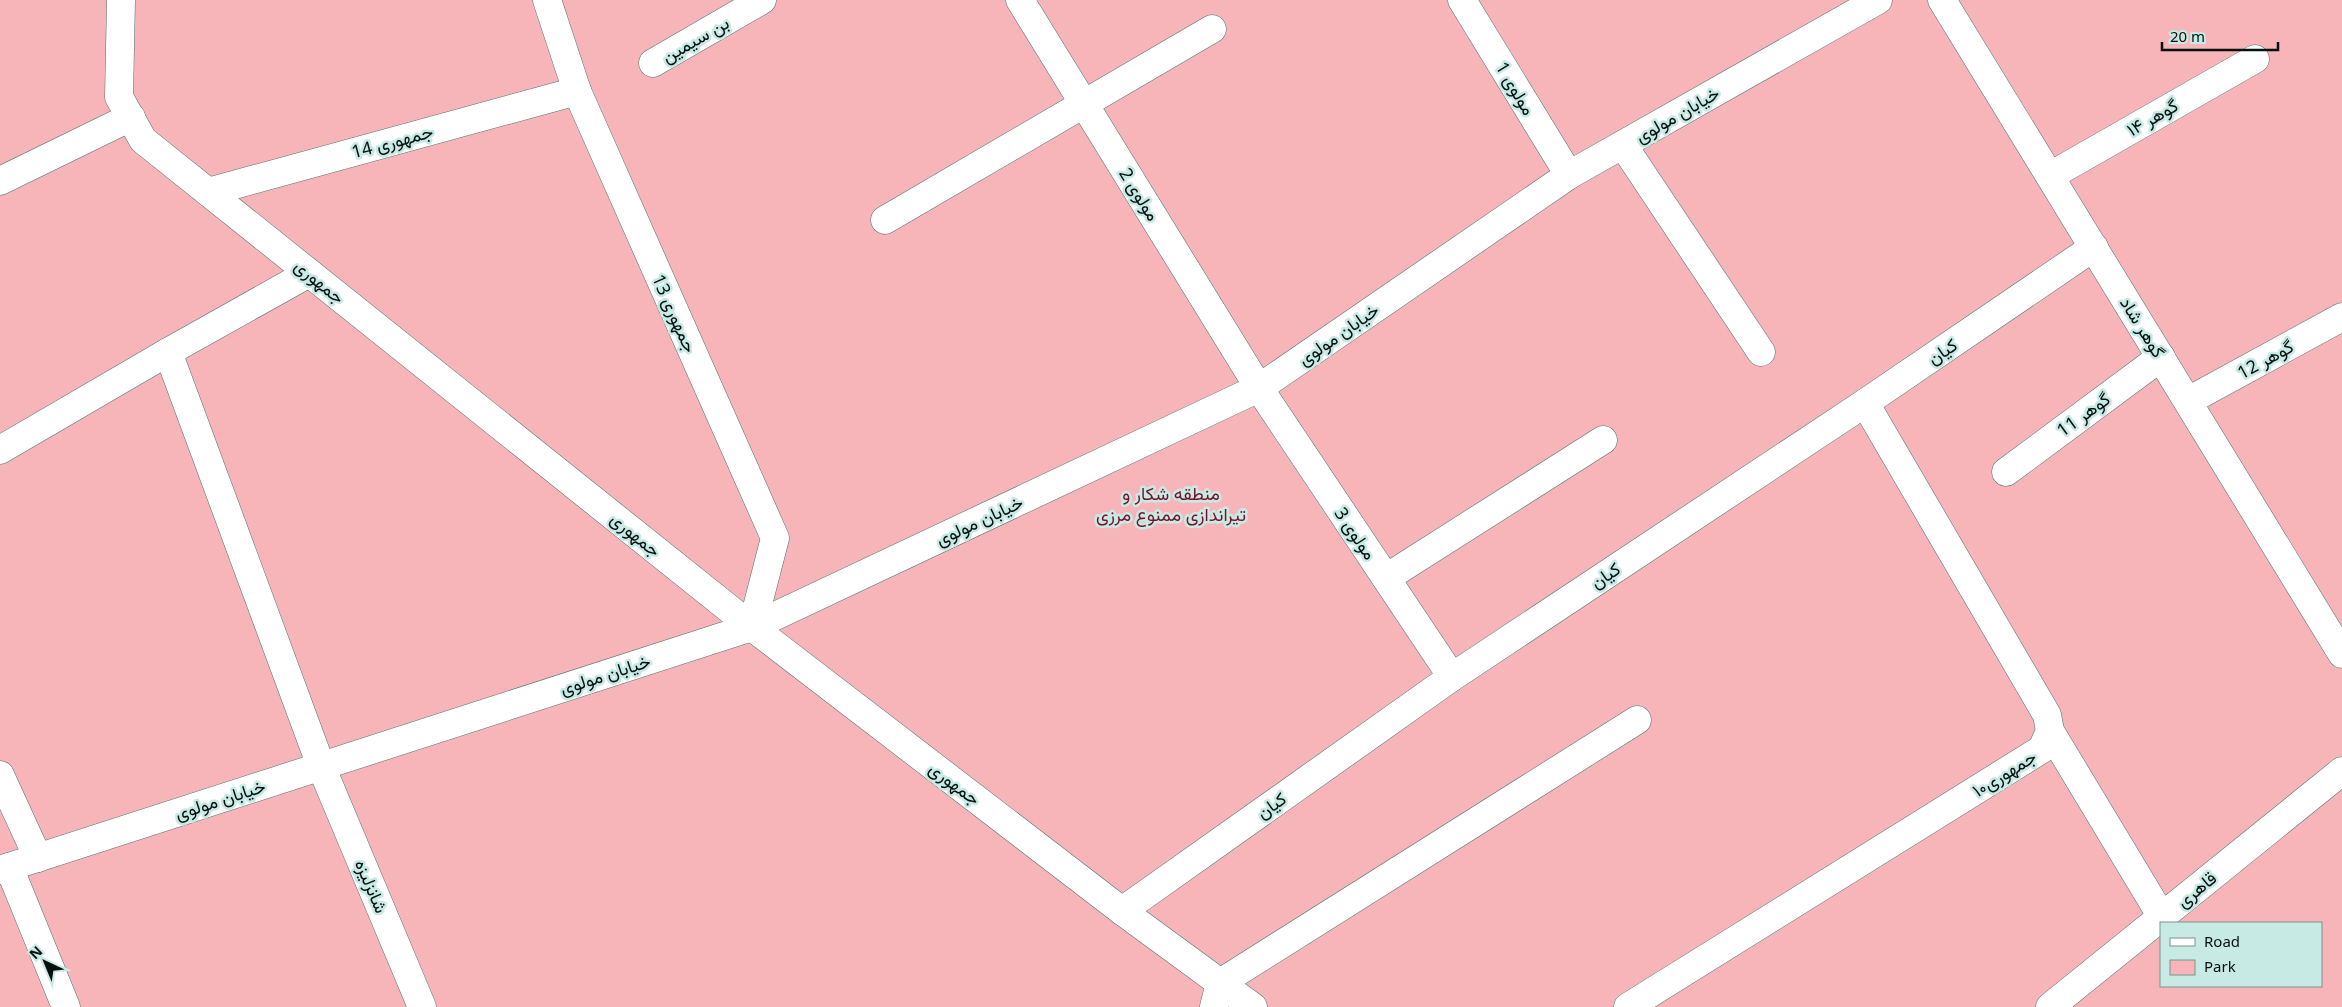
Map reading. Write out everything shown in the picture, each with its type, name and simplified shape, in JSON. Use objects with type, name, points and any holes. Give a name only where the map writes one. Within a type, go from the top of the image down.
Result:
[{"type":"street","name":"جمهوری","points":[[121,0],[119,96],[143,140],[752,627],[1122,911],[1217,995],[1253,1007]]},
{"type":"street","name":"جمهوری 13","points":[[547,0],[577,91],[775,538],[752,627]]},
{"type":"street","name":"بن سیمین","points":[[654,63],[762,0]]},
{"type":"street","name":"مولوی 2","points":[[1020,0],[1260,388]]},
{"type":"street","name":"مولوی 1","points":[[1462,0],[1569,175]]},
{"type":"street","name":"خیابان مولوی","points":[[4,869],[752,627],[1260,388],[1569,175],[1878,0]]},
{"type":"street","name":"گوهر شاد","points":[[1942,0],[2188,401],[2334,622],[2342,654]]},
{"type":"street","points":[[885,220],[1212,29]]},
{"type":"street","name":"گوهر ۱۴","points":[[2050,176],[2255,58]]},
{"type":"street","name":"جمهوری 14","points":[[208,192],[577,91]]},
{"type":"street","points":[[0,181],[130,118]]},
{"type":"street","points":[[1623,144],[1761,352]]},
{"type":"street","name":"کیان","points":[[1122,911],[1452,677],[1865,403],[2094,247]]},
{"type":"street","points":[[0,450],[168,352],[309,273]]},
{"type":"street","name":"گوهر 12","points":[[2188,401],[2342,317]]},
{"type":"street","name":"شانزلیزه","points":[[168,352],[321,766],[422,1007]]},
{"type":"street","name":"گوهر 11","points":[[2006,472],[2161,357]]},
{"type":"street","name":"مولوی 3","points":[[1260,388],[1452,677]]},
{"type":"street","name":"جمهوری۱۰","points":[[1628,1007],[2042,749],[2050,731],[2047,715],[1865,403]]},
{"type":"street","points":[[1386,578],[1603,440]]},
{"type":"street","points":[[1217,995],[1637,720]]},
{"type":"street","points":[[2050,731],[2162,917]]},
{"type":"street","name":"قاهری","points":[[2050,1007],[2342,772]]},
{"type":"street","points":[[0,775],[38,858]]},
{"type":"street","points":[[4,869],[66,1007]]},
{"type":"green space","name":"منطقه شکار و تیراندازی ممنوع مرزی","points":[[0,0],[2342,0],[2342,1007],[0,1007]]}]
